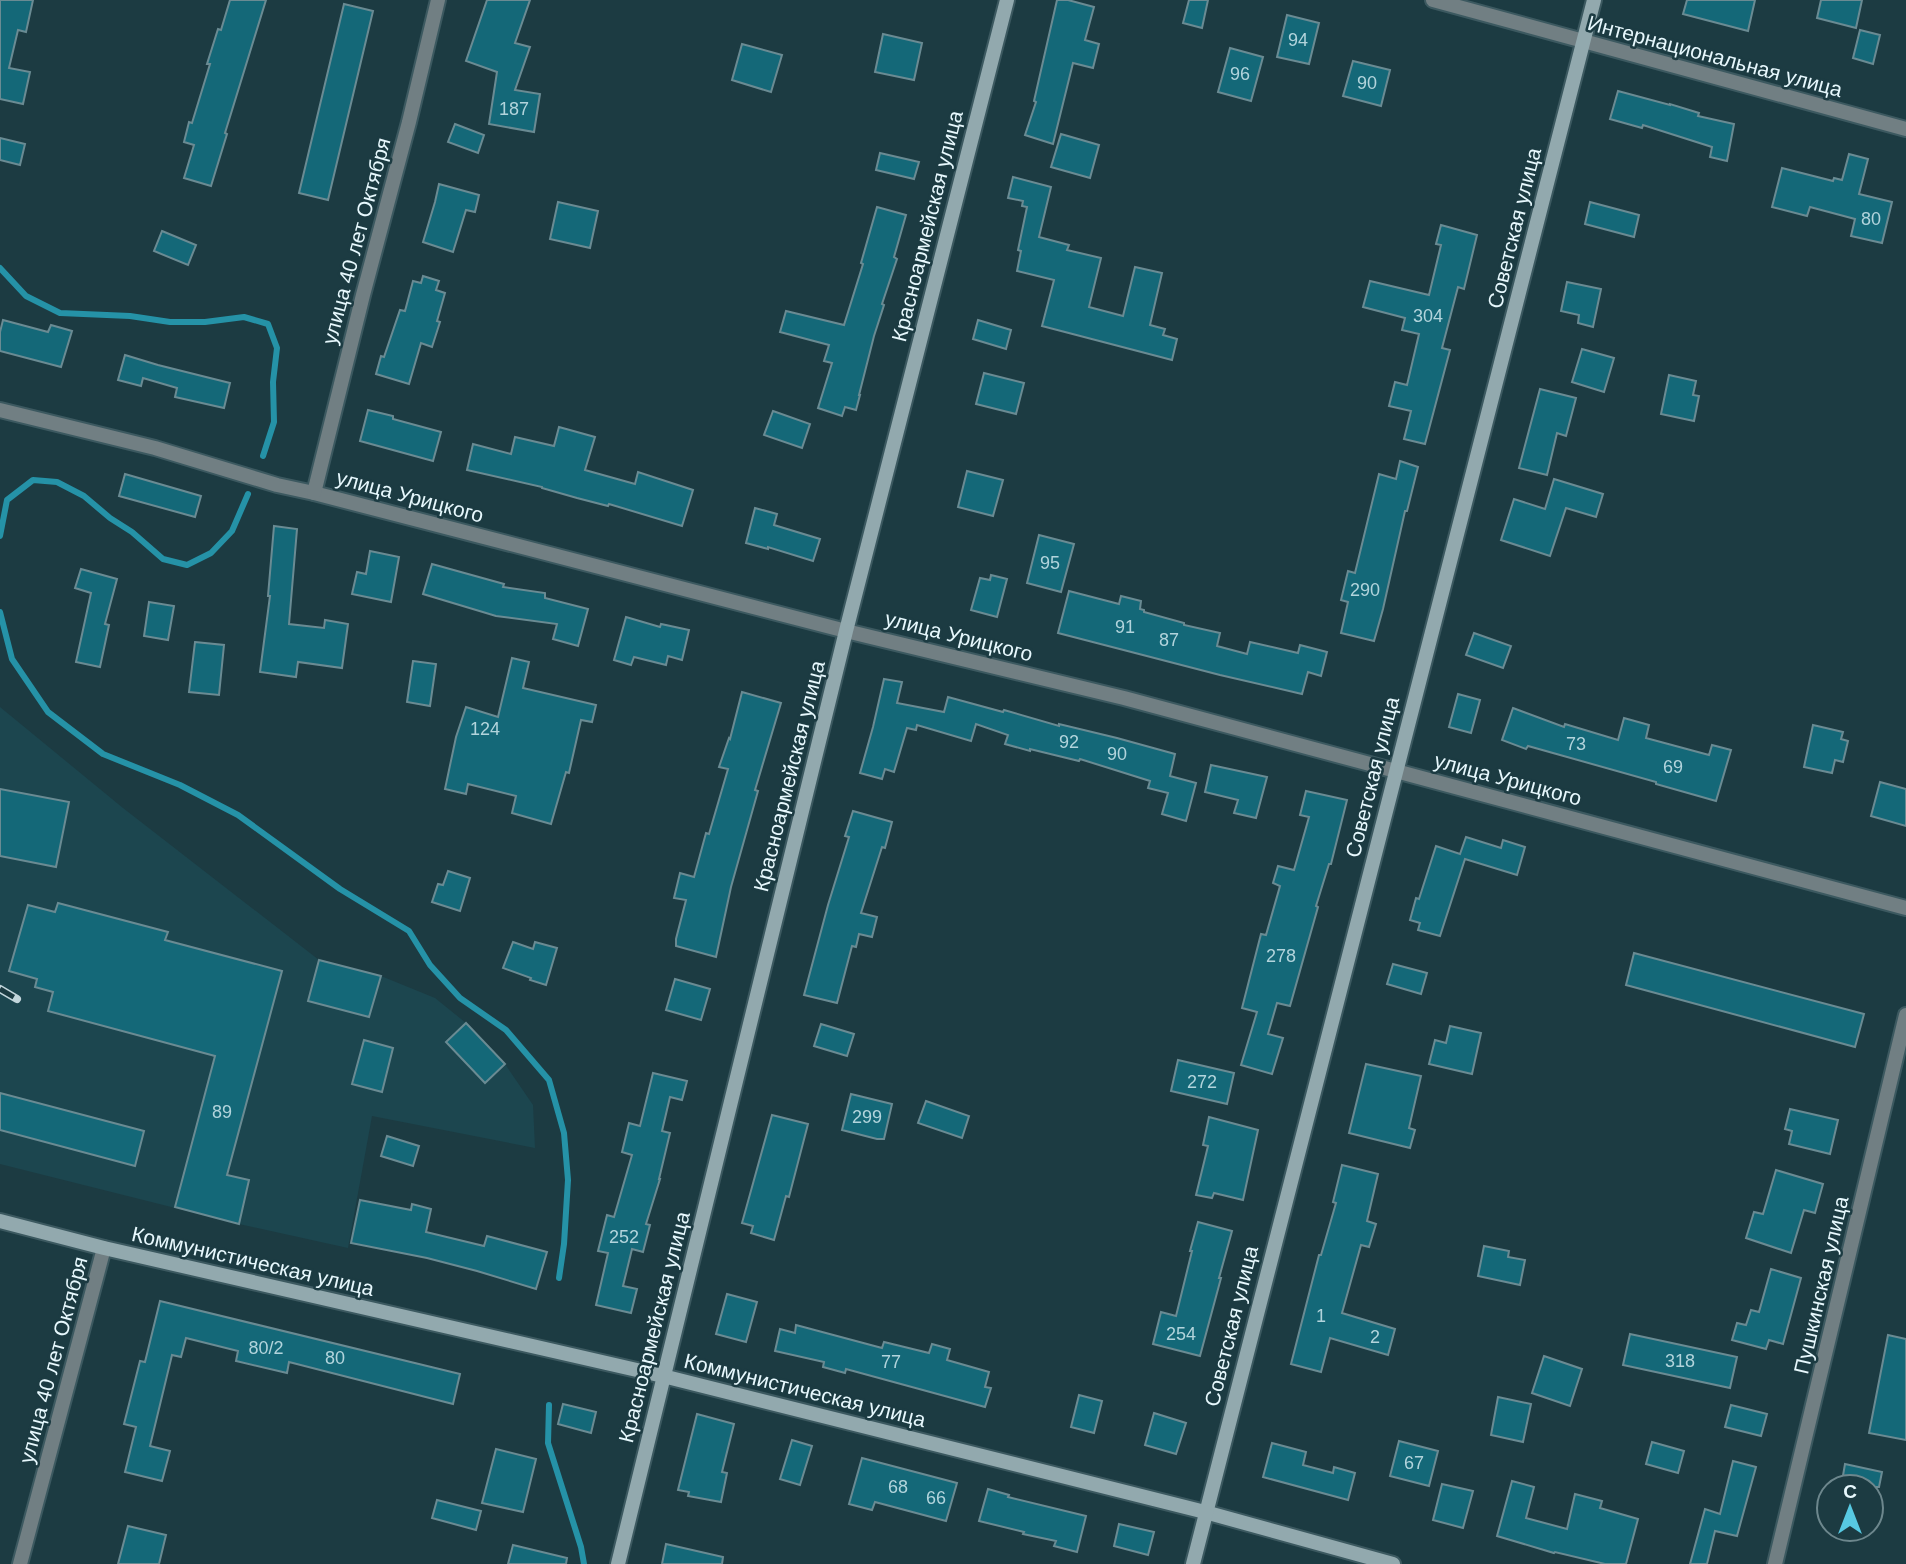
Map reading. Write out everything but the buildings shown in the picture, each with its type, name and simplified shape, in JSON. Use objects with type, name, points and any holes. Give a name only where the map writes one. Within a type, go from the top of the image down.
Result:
[{"type":"street","name":"улица 40 лет Октября","points":[[314,493],[438,0]]},
{"type":"street","name":"Красноармейская улица","points":[[618,1564],[846,631],[1007,0]]},
{"type":"street","name":"Интернациональная улица","points":[[1433,0],[1906,129]]},
{"type":"street","name":"Советская улица","points":[[1193,1564],[1594,0]]},
{"type":"street","name":"улица Урицкого","points":[[0,410],[155,448],[277,485],[846,631],[1124,698],[1906,908]]},
{"type":"street","name":"Пушкинская улица","points":[[1775,1564],[1906,1015]]},
{"type":"street","name":"Коммунистическая улица","points":[[0,1221],[104,1248],[663,1376],[1205,1513],[1393,1564]]},
{"type":"street","name":"улица 40 лет Октября","points":[[20,1564],[104,1248]]},
{"type":"shaded area","points":[[0,707],[123,808],[319,960],[381,976],[435,998],[466,1023],[505,1064],[533,1105],[535,1148],[372,1116],[348,1248],[239,1224],[0,1164]]},
{"type":"waterway","points":[[0,268],[26,296],[60,313],[130,316],[170,322],[205,322],[244,317],[268,324],[277,348],[273,382],[274,422],[263,456]]},
{"type":"waterway","points":[[0,536],[7,500],[33,480],[57,482],[84,496],[163,559],[187,565],[211,553],[232,531],[248,494]]},
{"type":"waterway","points":[[0,612],[12,659],[48,712],[103,754],[180,785],[238,815],[340,889],[409,931],[430,965],[460,998],[506,1030],[549,1080],[564,1133],[568,1180],[559,1278]]},
{"type":"waterway","points":[[549,1405],[548,1443],[584,1564]]},
{"type":"railway","points":[[0,989],[17,999]]}]
